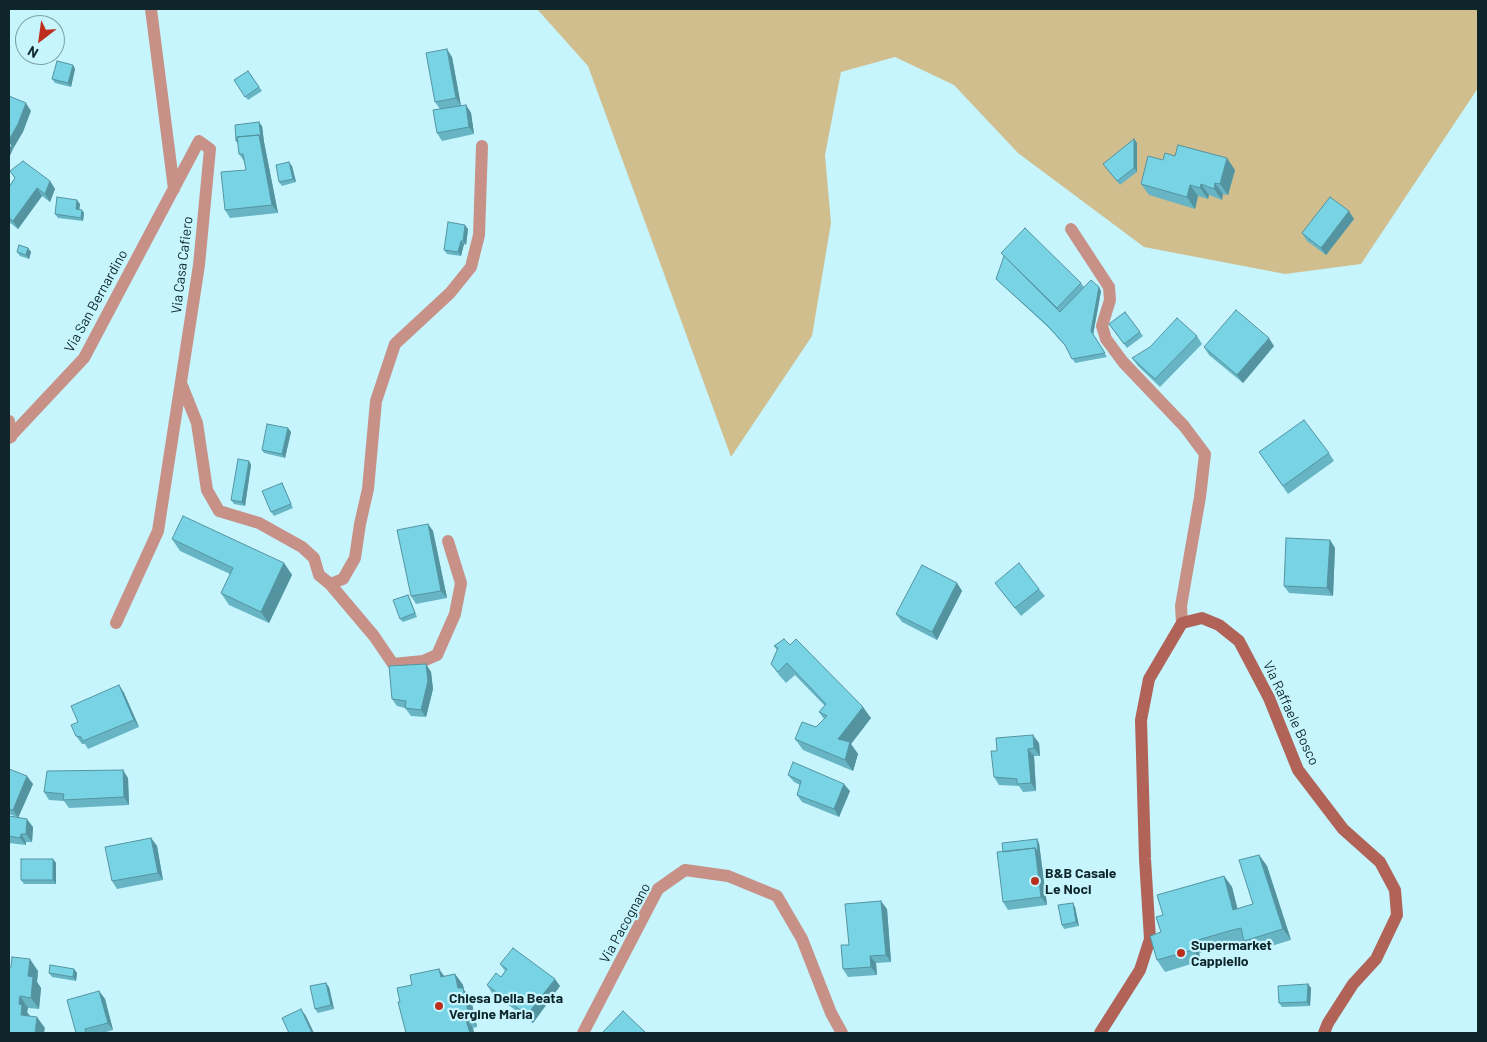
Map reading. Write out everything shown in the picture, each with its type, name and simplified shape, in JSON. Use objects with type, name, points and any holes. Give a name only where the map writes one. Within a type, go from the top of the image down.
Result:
[{"type":"street","points":[[151,9],[174,189]]},
{"type":"street","name":"Via Casa Cafiero","points":[[116,623],[158,531],[199,265],[210,149],[199,141],[174,189]]},
{"type":"street","points":[[330,584],[343,579],[355,558],[368,489],[376,401],[396,344],[450,293],[471,267],[479,235],[482,146]]},
{"type":"street","name":"Via San Bernardino","points":[[10,438],[84,358],[174,189]]},
{"type":"street","points":[[1071,229],[1109,287],[1110,300],[1102,326],[1106,339],[1124,362],[1184,426],[1205,454],[1200,497],[1181,606],[1182,623],[1149,679],[1141,720],[1145,859],[1150,940],[1140,970],[1100,1033]]},
{"type":"street","points":[[181,383],[197,423],[207,490],[218,512],[259,523],[302,547],[314,558],[319,575],[330,584],[374,636],[393,664],[423,661],[437,656],[454,614],[461,583],[448,541]]},
{"type":"street","points":[[9,421],[10,438]]},
{"type":"street","name":"Via Raffaele Bosco","points":[[1182,623],[1202,618],[1219,625],[1239,641],[1269,698],[1298,770],[1342,829],[1380,862],[1395,890],[1397,915],[1376,959],[1353,984],[1328,1023],[1324,1033]]},
{"type":"street","name":"Via Pacognano","points":[[583,1033],[658,889],[685,870],[728,876],[777,896],[802,939],[831,1013],[842,1033]]},
{"type":"shaded area","points":[[537,9],[1478,9],[1478,88],[1361,264],[1285,274],[1144,247],[1018,153],[954,85],[895,57],[841,72],[825,155],[831,223],[812,336],[731,457],[588,66]]},
{"type":"building","points":[[447,49],[456,98],[435,102],[426,53]]},
{"type":"building","points":[[65,63],[73,65],[68,83],[52,79],[56,65],[65,65]]},
{"type":"building","points":[[248,71],[259,87],[245,97],[234,80]]},
{"type":"building","points":[[9,96],[26,103],[9,140]]},
{"type":"building","points":[[466,105],[469,127],[437,133],[433,110]]},
{"type":"building","points":[[259,122],[261,138],[259,135],[237,137],[238,141],[236,141],[235,125]]},
{"type":"building","points":[[259,135],[272,205],[225,210],[221,172],[246,170],[243,154],[239,154],[237,137]]},
{"type":"building","points":[[1134,139],[1134,168],[1117,181],[1103,164]]},
{"type":"building","points":[[1178,145],[1227,158],[1220,184],[1215,183],[1214,189],[1201,184],[1200,188],[1190,185],[1187,197],[1141,184],[1148,156],[1163,160],[1165,153],[1175,156]]},
{"type":"building","points":[[23,161],[50,181],[45,194],[37,188],[13,221],[9,218],[9,187],[15,178],[10,171]]},
{"type":"building","points":[[289,162],[293,179],[279,182],[276,165]]},
{"type":"building","points":[[57,197],[77,200],[76,209],[82,210],[81,218],[55,214]]},
{"type":"building","points":[[1330,197],[1349,211],[1321,248],[1302,233]]},
{"type":"building","points":[[448,222],[465,225],[463,241],[461,241],[458,252],[444,250]]},
{"type":"building","points":[[1025,228],[1081,283],[1057,308],[1001,253]]},
{"type":"building","points":[[19,245],[28,248],[26,255],[17,252]]},
{"type":"building","points":[[1004,256],[1060,312],[1091,280],[1099,287],[1091,331],[1105,353],[1072,359],[1065,345],[1047,325],[996,279]]},
{"type":"building","points":[[1236,310],[1269,338],[1237,375],[1204,347]]},
{"type":"building","points":[[1125,312],[1140,332],[1124,344],[1109,324]]},
{"type":"building","points":[[1177,318],[1197,336],[1155,379],[1132,358],[1150,347]]},
{"type":"building","points":[[1304,420],[1329,453],[1283,486],[1259,452]]},
{"type":"building","points":[[267,424],[288,428],[282,454],[262,450]]},
{"type":"building","points":[[238,459],[249,461],[242,502],[231,500]]},
{"type":"building","points":[[282,483],[291,504],[271,512],[262,491]]},
{"type":"building","points":[[183,516],[284,563],[261,612],[221,593],[233,568],[172,539]]},
{"type":"building","points":[[428,524],[441,591],[411,596],[397,530]]},
{"type":"building","points":[[1286,538],[1330,540],[1327,588],[1284,586]]},
{"type":"building","points":[[1019,563],[1039,589],[1015,608],[995,583]]},
{"type":"building","points":[[922,565],[957,583],[932,632],[896,614]]},
{"type":"building","points":[[408,595],[415,613],[400,619],[393,600]]},
{"type":"building","points":[[784,639],[790,645],[796,639],[863,707],[838,739],[850,742],[845,760],[795,739],[802,722],[816,727],[827,716],[819,712],[826,704],[787,663],[778,672],[771,664],[778,648],[774,646]]},
{"type":"building","points":[[426,664],[428,681],[421,710],[405,708],[406,701],[392,699],[389,666]]},
{"type":"building","points":[[119,685],[134,720],[83,741],[81,737],[76,736],[71,725],[78,722],[71,706]]},
{"type":"building","points":[[1033,735],[1034,748],[1028,749],[1031,783],[1017,784],[1017,779],[994,777],[991,751],[997,751],[996,738]]},
{"type":"building","points":[[793,762],[844,784],[834,809],[797,795],[801,781],[788,775]]},
{"type":"building","points":[[9,769],[27,776],[13,810],[9,809]]},
{"type":"building","points":[[123,770],[124,797],[63,800],[64,794],[44,792],[47,771]]},
{"type":"building","points":[[9,816],[27,819],[26,834],[21,834],[20,838],[9,836]]},
{"type":"building","points":[[151,838],[158,873],[112,881],[105,847]]},
{"type":"building","points":[[1037,839],[1038,852],[1035,848],[1003,852],[1002,843]]},
{"type":"building","points":[[1035,848],[1041,897],[1003,902],[997,852]]},
{"type":"building","points":[[1259,855],[1283,929],[1244,941],[1241,928],[1191,942],[1193,950],[1157,960],[1150,936],[1161,932],[1156,917],[1163,915],[1157,895],[1224,876],[1233,910],[1253,904],[1239,860]]},
{"type":"building","points":[[21,859],[53,859],[53,880],[21,880]]},
{"type":"building","points":[[881,901],[886,955],[870,956],[871,967],[843,969],[841,945],[849,945],[845,904]]},
{"type":"building","points":[[1073,903],[1076,922],[1062,925],[1058,905]]},
{"type":"building","points":[[513,948],[555,979],[527,1015],[487,985],[496,973],[501,977],[507,969],[500,964]]},
{"type":"building","points":[[12,957],[30,959],[28,976],[33,977],[31,998],[20,996],[19,1004],[22,1005],[21,1015],[37,1017],[35,1033],[9,1033],[9,967],[11,967]]},
{"type":"building","points":[[50,965],[74,969],[73,977],[49,973]]},
{"type":"building","name":"Chiesa Della Beata Vergine Maria","points":[[439,969],[441,977],[455,974],[458,988],[463,988],[469,1016],[465,1017],[470,1033],[406,1033],[398,1002],[400,1002],[397,988],[412,985],[410,975]]},
{"type":"building","points":[[326,983],[331,1005],[315,1009],[310,986]]},
{"type":"building","points":[[1308,984],[1307,1002],[1279,1003],[1278,986]]},
{"type":"building","points":[[99,991],[108,1023],[85,1029],[86,1033],[76,1033],[67,1000]]},
{"type":"building","points":[[301,1009],[312,1033],[289,1033],[282,1018]]},
{"type":"building","points":[[623,1011],[646,1033],[603,1032]]},
{"type":"place","name":"B&B Casale Le Noci","points":[[1035,881]]},
{"type":"place","name":"Supermarket Cappiello","points":[[1181,953]]},
{"type":"place","name":"Chiesa Della Beata Vergine Maria","points":[[439,1006]]}]
